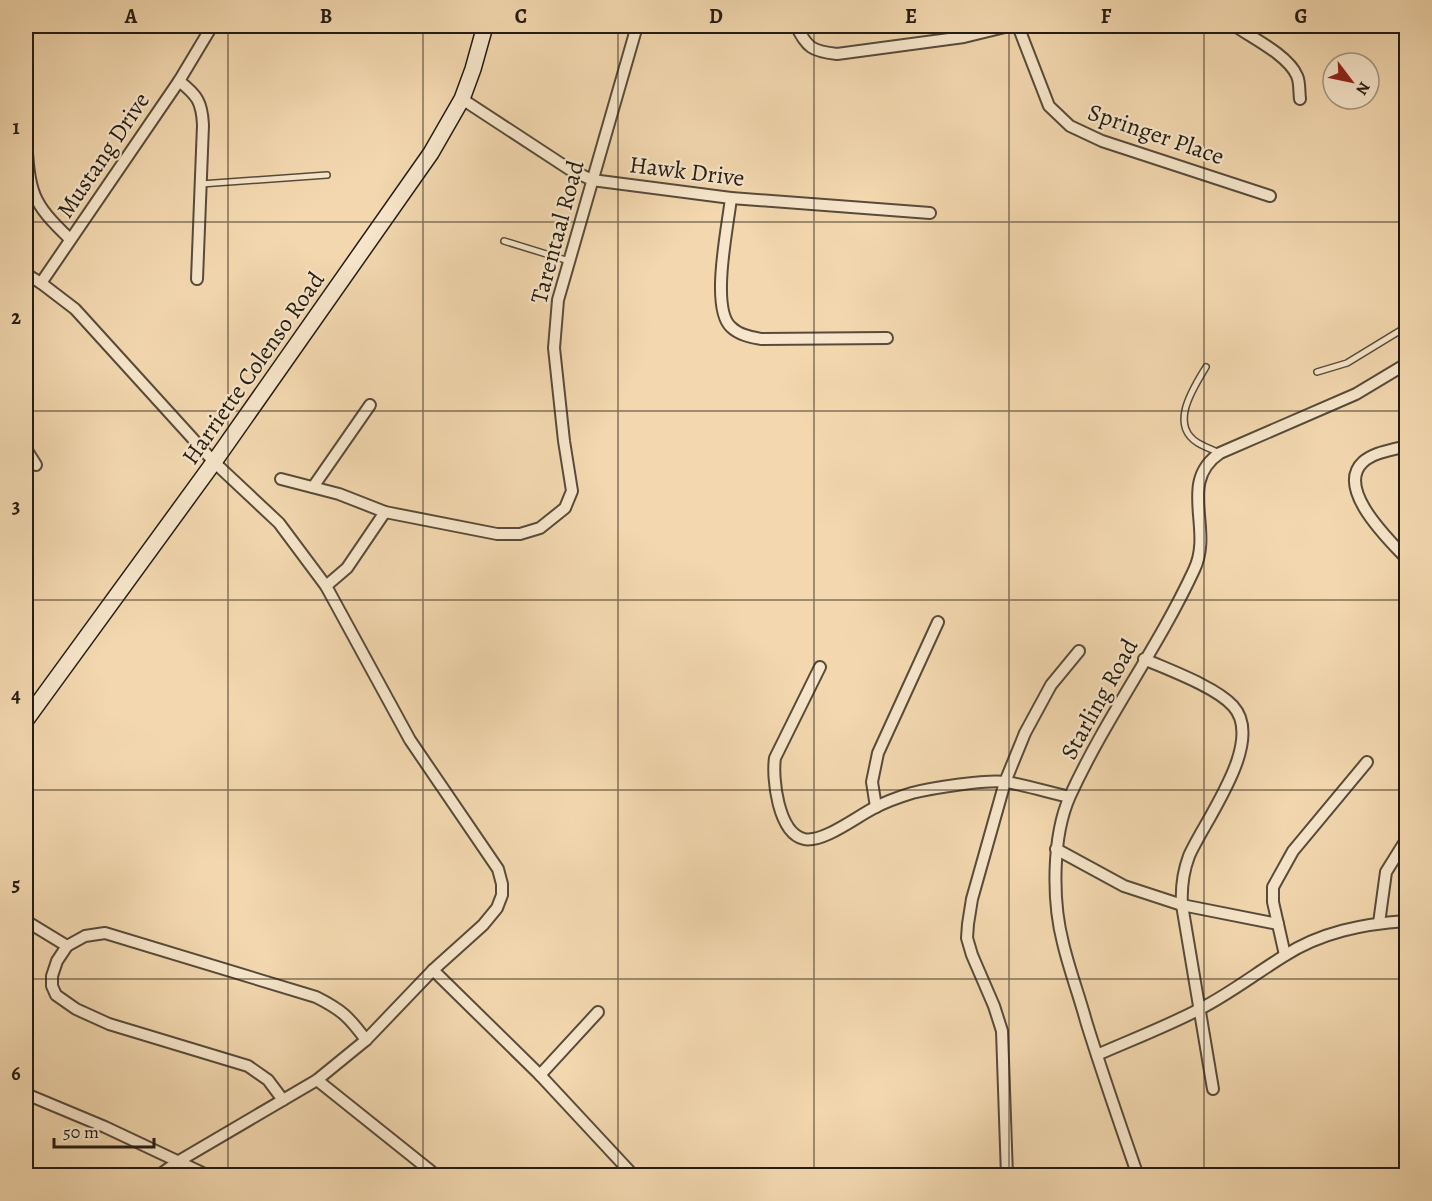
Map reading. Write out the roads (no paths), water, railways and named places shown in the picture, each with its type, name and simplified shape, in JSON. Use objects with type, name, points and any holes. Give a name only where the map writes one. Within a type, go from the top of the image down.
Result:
[{"type":"street","name":"Mustang Drive","points":[[41,283],[179,81],[212,26]]},
{"type":"street","name":"Harriette Colenso Road","points":[[26,720],[214,462],[431,153],[462,99],[485,26]]},
{"type":"street","name":"Tarentaal Road","points":[[385,512],[497,534],[520,534],[540,528],[565,508],[572,491],[554,348],[558,300],[637,26]]},
{"type":"street","points":[[796,26],[805,43],[818,52],[837,54],[964,37],[1009,26]]},
{"type":"street","name":"Springer Place","points":[[1018,26],[1049,106],[1070,126],[1102,141],[1270,196]]},
{"type":"street","points":[[1235,26],[1279,55],[1294,69],[1299,78],[1299,99]]},
{"type":"street","name":"Mustang Drive","points":[[179,81],[191,91],[202,108],[197,279]]},
{"type":"street","name":"Hawk Drive","points":[[462,99],[569,169],[592,180],[732,198],[930,213]]},
{"type":"street","points":[[26,141],[31,190],[47,218],[70,239]]},
{"type":"street","points":[[732,198],[720,292],[722,312],[730,327],[745,336],[761,339],[887,338]]},
{"type":"street","points":[[26,274],[75,309],[214,462],[279,523],[326,586],[410,740],[498,869],[502,884],[496,908],[483,926],[433,970],[366,1040],[317,1080],[158,1176]]},
{"type":"street","name":"Starling Road","points":[[1137,1176],[1062,941],[1055,884],[1056,849],[1069,798],[1144,659],[1176,610],[1197,565],[1201,537],[1198,489],[1200,474],[1209,460],[1220,453],[1356,394],[1407,364]]},
{"type":"street","points":[[313,487],[370,405]]},
{"type":"street","points":[[1407,446],[1368,458],[1357,469],[1355,475],[1356,484],[1369,517],[1407,558]]},
{"type":"street","points":[[26,449],[36,465]]},
{"type":"street","points":[[281,479],[339,494],[385,512],[347,568],[326,586]]},
{"type":"street","points":[[876,807],[872,782],[878,753],[938,622]]},
{"type":"street","points":[[1007,1176],[1002,1031],[967,938],[972,899],[1005,782],[1025,733],[1051,685],[1079,651]]},
{"type":"street","points":[[1144,659],[1213,692],[1233,706],[1242,721],[1244,737],[1237,763],[1190,856],[1182,878],[1182,905],[1213,1089]]},
{"type":"street","points":[[820,667],[776,758],[774,771],[785,821],[799,837],[820,838],[876,807],[912,794],[959,785],[1005,782],[1069,798]]},
{"type":"street","points":[[1285,955],[1273,902],[1273,887],[1277,876],[1293,851],[1367,762]]},
{"type":"street","points":[[1379,923],[1386,872],[1407,840]]},
{"type":"street","points":[[1056,849],[1124,886],[1182,905],[1278,924]]},
{"type":"street","points":[[26,921],[67,946]]},
{"type":"street","points":[[1097,1055],[1199,1010],[1265,970],[1285,955],[1334,932],[1379,923],[1407,921]]},
{"type":"street","points":[[283,1100],[268,1080],[248,1066],[109,1024],[66,1003],[56,995],[52,986],[52,976],[57,961],[67,946],[85,936],[105,933],[316,997],[338,1008],[366,1040]]},
{"type":"street","points":[[433,970],[540,1075],[634,1176]]},
{"type":"street","points":[[540,1075],[598,1012]]},
{"type":"street","points":[[317,1080],[437,1176]]},
{"type":"street","points":[[26,1094],[105,1127],[209,1176]]},
{"type":"lane","points":[[201,184],[327,175]]},
{"type":"lane","points":[[504,241],[569,261]]},
{"type":"lane","points":[[1317,372],[1347,363],[1407,327]]},
{"type":"lane","points":[[1206,367],[1189,397],[1185,409],[1185,420],[1188,434],[1197,443],[1220,453]]}]
